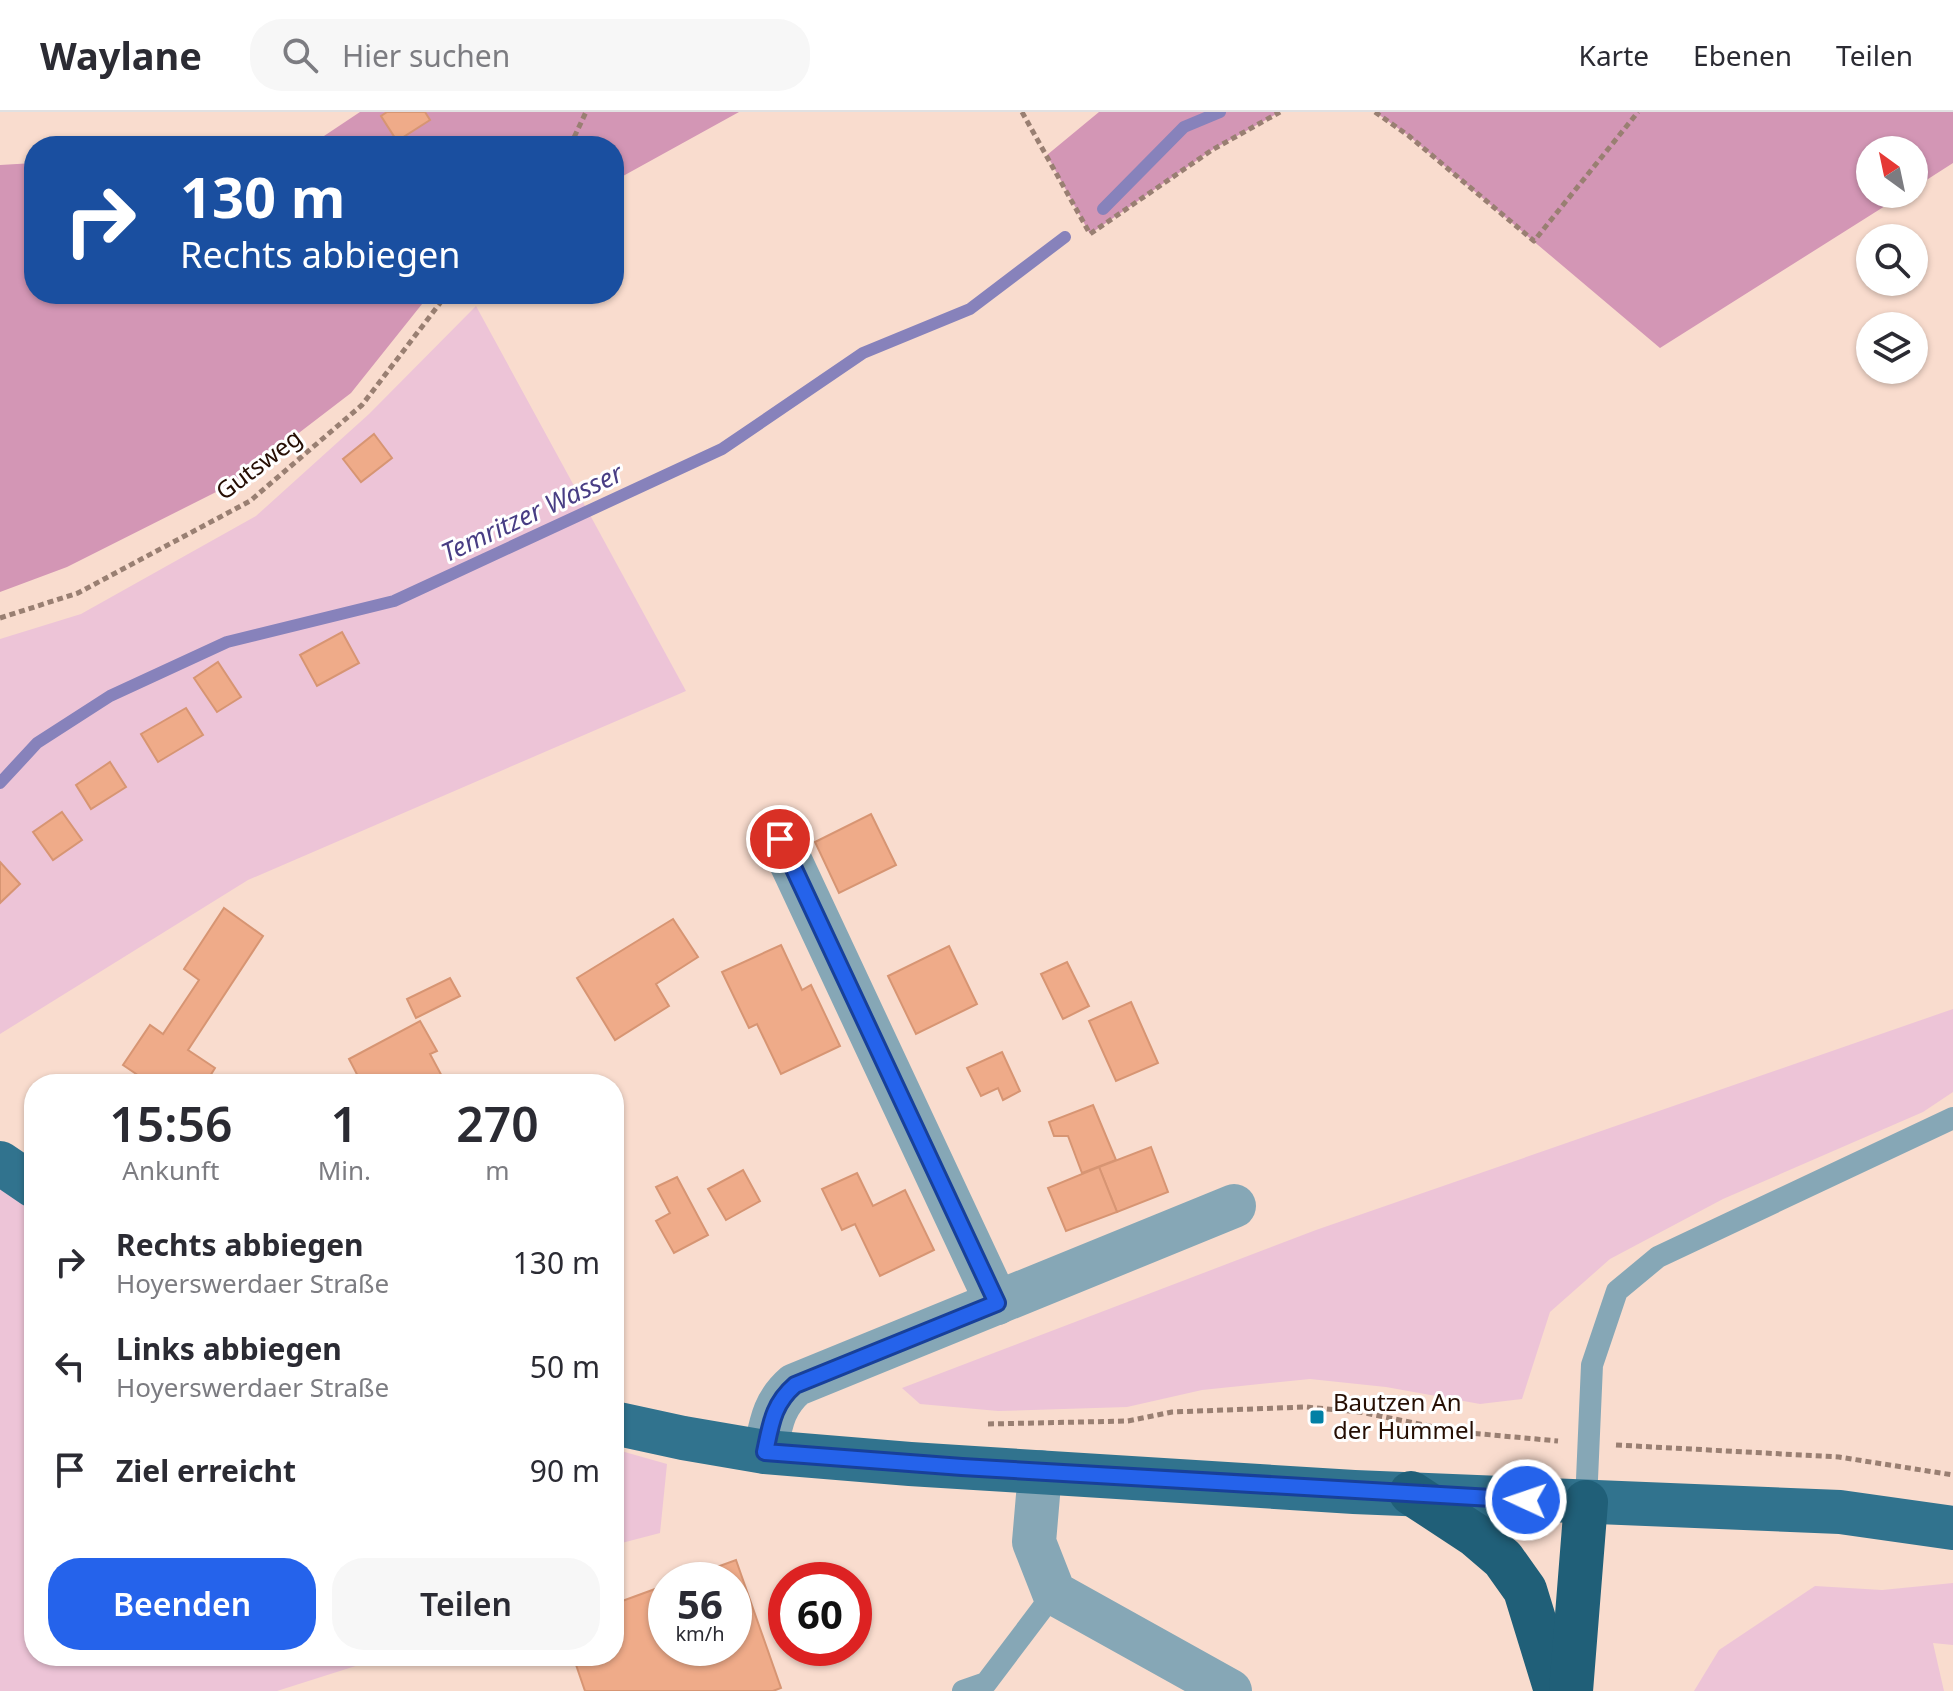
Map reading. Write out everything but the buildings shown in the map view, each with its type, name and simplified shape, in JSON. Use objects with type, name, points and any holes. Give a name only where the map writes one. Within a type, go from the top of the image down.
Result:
[{"type":"highway","points":[[1411,1493],[1475,1535],[1503,1559],[1525,1590],[1556,1691]]},
{"type":"highway","points":[[1571,1691],[1586,1502]]},
{"type":"main road","points":[[0,1163],[24,1179]]},
{"type":"main road","points":[[624,1425],[765,1452],[1040,1472],[1411,1493],[1840,1512],[1953,1528]]},
{"type":"street","points":[[780,839],[997,1303]]},
{"type":"street","points":[[765,1452],[781,1397],[795,1385],[1234,1206]]},
{"type":"street","points":[[1040,1472],[1034,1542],[1054,1593],[1230,1691]]},
{"type":"lane","points":[[1586,1502],[1592,1365],[1617,1291],[1658,1257],[1953,1118]]},
{"type":"lane","points":[[963,1691],[986,1683],[1054,1593]]},
{"type":"path","points":[[575,136],[586,112]]},
{"type":"path","points":[[1022,112],[1090,234],[1212,150],[1280,112]]},
{"type":"path","points":[[1375,112],[1409,136],[1534,241],[1638,112]]},
{"type":"path","name":"Gutsweg","points":[[0,618],[78,593],[250,501],[362,405],[439,304]]},
{"type":"path","points":[[973,1424],[1128,1421],[1172,1412],[1306,1407],[1360,1412],[1459,1432],[1587,1443],[1839,1457],[1953,1475]]},
{"type":"shaded area","points":[[360,112],[739,112],[624,175],[624,136],[324,136]]},
{"type":"shaded area","points":[[1099,112],[1280,112],[1212,150],[1090,234],[1047,155]]},
{"type":"shaded area","points":[[1375,112],[1953,112],[1953,163],[1928,179],[1928,136],[1856,136],[1856,208],[1882,208],[1660,348],[1409,136]]},
{"type":"shaded area","points":[[24,164],[24,304],[422,304],[351,393],[232,484],[67,567],[0,592],[0,165]]},
{"type":"shaded area","points":[[476,306],[686,691],[248,880],[0,1034],[0,639],[81,614],[256,516],[369,414]]},
{"type":"shaded area","points":[[1953,1009],[1953,1092],[1923,1112],[1723,1199],[1610,1259],[1550,1312],[1522,1399],[1480,1404],[1386,1387],[1310,1379],[1202,1390],[1127,1407],[998,1411],[920,1404],[902,1388],[1316,1230]]},
{"type":"shaded area","points":[[0,1188],[24,1204],[24,1666],[356,1666],[277,1691],[0,1691]]},
{"type":"shaded area","points":[[624,1452],[667,1464],[660,1533],[624,1542]]},
{"type":"shaded area","points":[[1953,1583],[1953,1645],[1933,1643],[1944,1691],[1694,1691],[1719,1650],[1815,1586],[1882,1590]]},
{"type":"waterway","name":"Temritzer Wasser","points":[[1103,209],[1184,127],[1220,112]]},
{"type":"waterway","name":"Temritzer Wasser","points":[[0,783],[37,743],[110,696],[227,642],[394,601],[722,449],[863,353],[970,309],[1065,237]]},
{"type":"place","name":"Bautzen An der Hummel","points":[[1317,1417]]},
{"type":"route","points":[[780,839],[997,1303],[795,1385],[781,1397],[765,1452],[910,1464],[1526,1500]]}]
